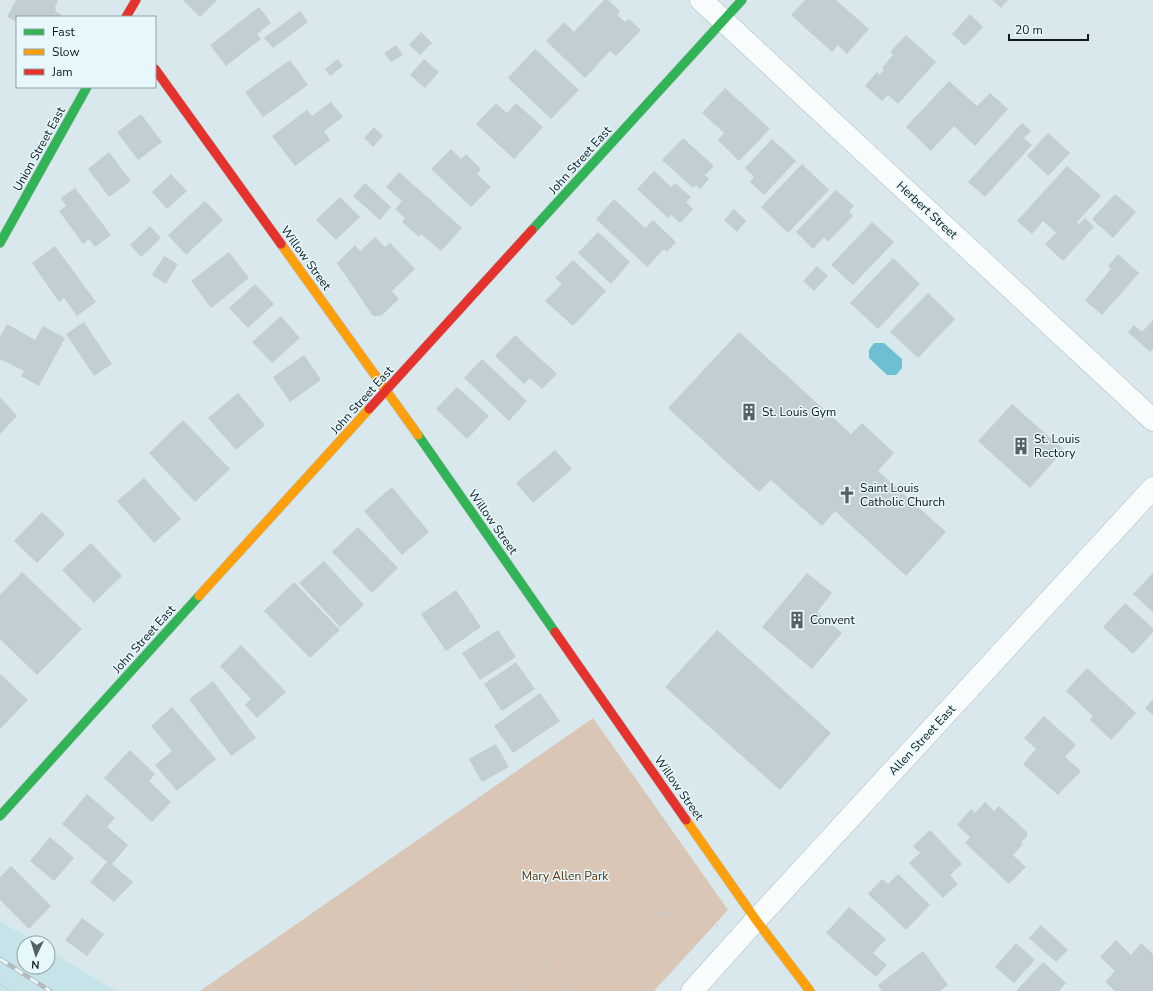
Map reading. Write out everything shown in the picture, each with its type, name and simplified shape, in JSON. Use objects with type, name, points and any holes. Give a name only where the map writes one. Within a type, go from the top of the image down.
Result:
[{"type":"street","points":[[127,16],[136,0]]},
{"type":"street","name":"Herbert Street","points":[[701,0],[1153,420]]},
{"type":"street","name":"John Street East","points":[[0,816],[742,0]]},
{"type":"street","name":"Willow Street","points":[[156,70],[386,390],[756,920],[810,991]]},
{"type":"street","name":"Union Street East","points":[[0,243],[86,88]]},
{"type":"street","name":"Allen Street East","points":[[692,991],[1153,488]]},
{"type":"path","points":[[637,750],[626,758],[606,781],[603,800],[608,830],[625,864],[660,913]]},
{"type":"path","points":[[342,927],[384,890],[397,885],[411,884],[434,891],[455,901],[471,911],[543,966]]},
{"type":"path","points":[[520,991],[543,966],[569,942],[590,929],[615,922],[660,913],[718,926]]},
{"type":"path","points":[[562,991],[564,964],[569,942]]},
{"type":"path","points":[[0,984],[11,991]]},
{"type":"path","points":[[423,986],[427,991]]},
{"type":"shaded area","points":[[0,921],[24,935],[16,935],[16,975],[56,975],[56,955],[116,991],[0,991]]},
{"type":"green space","name":"Mary Allen Park","points":[[593,718],[728,910],[654,991],[200,991]]},
{"type":"water","points":[[874,343],[884,343],[902,359],[902,368],[896,375],[887,375],[869,358],[869,350]]},
{"type":"building","points":[[16,0],[58,0],[55,11],[61,14],[60,16],[16,16],[16,22],[7,17]]},
{"type":"building","points":[[183,0],[217,0],[200,17]]},
{"type":"building","points":[[604,0],[608,0],[620,11],[617,15],[625,22],[629,19],[641,30],[616,56],[610,51],[585,78],[546,41],[564,22],[574,32]]},
{"type":"building","points":[[805,0],[836,0],[869,29],[847,54],[838,45],[832,52],[791,15]]},
{"type":"building","points":[[992,0],[1008,0],[1001,8]]},
{"type":"building","points":[[259,7],[271,23],[257,34],[261,39],[226,66],[210,45]]},
{"type":"building","points":[[300,11],[308,22],[273,48],[264,38]]},
{"type":"building","points":[[970,14],[983,27],[965,46],[952,34]]},
{"type":"building","points":[[421,32],[432,43],[420,55],[409,45]]},
{"type":"building","points":[[906,35],[936,62],[898,104],[888,95],[882,101],[865,86],[877,72],[879,75],[884,70],[882,68],[893,55],[890,52]]},
{"type":"building","points":[[396,45],[403,55],[391,62],[384,53]]},
{"type":"building","points":[[535,49],[579,90],[551,119],[508,78]]},
{"type":"building","points":[[338,59],[343,66],[330,76],[325,69]]},
{"type":"building","points":[[424,59],[439,72],[425,88],[410,75]]},
{"type":"building","points":[[290,60],[308,85],[263,117],[245,92]]},
{"type":"building","points":[[949,81],[977,106],[990,93],[1008,109],[975,146],[954,126],[931,151],[906,127]]},
{"type":"building","points":[[725,88],[770,129],[739,161],[718,140],[724,133],[702,113]]},
{"type":"building","points":[[331,102],[343,117],[324,131],[330,140],[295,166],[272,136],[307,110],[312,116]]},
{"type":"building","points":[[496,103],[507,113],[516,103],[543,127],[514,159],[476,124]]},
{"type":"building","points":[[141,114],[162,142],[138,160],[117,132]]},
{"type":"building","points":[[1022,123],[1031,131],[1024,138],[1032,145],[985,197],[968,182]]},
{"type":"building","points":[[374,127],[383,136],[373,147],[364,138]]},
{"type":"building","points":[[1048,133],[1070,153],[1048,176],[1027,156]]},
{"type":"building","points":[[683,138],[714,166],[705,175],[709,179],[700,189],[696,185],[693,188],[662,160]]},
{"type":"building","points":[[772,139],[796,161],[764,195],[750,182],[754,177],[745,168]]},
{"type":"building","points":[[451,149],[461,159],[466,154],[481,169],[477,174],[491,187],[471,207],[431,169]]},
{"type":"building","points":[[109,152],[131,181],[109,197],[88,169]]},
{"type":"building","points":[[802,164],[829,190],[788,233],[761,207]]},
{"type":"building","points":[[1067,166],[1101,196],[1077,222],[1079,224],[1085,218],[1094,227],[1063,261],[1045,244],[1056,233],[1043,221],[1032,234],[1017,221]]},
{"type":"building","points":[[654,171],[671,187],[675,183],[691,197],[686,202],[693,209],[680,223],[671,215],[668,218],[637,189]]},
{"type":"building","points":[[399,172],[462,228],[441,251],[421,234],[419,237],[402,222],[405,218],[395,209],[402,201],[386,187]]},
{"type":"building","points":[[171,174],[187,191],[167,209],[152,192]]},
{"type":"building","points":[[365,183],[391,207],[380,220],[353,196]]},
{"type":"building","points":[[75,188],[111,235],[95,247],[89,239],[83,244],[59,211],[66,206],[61,198]]},
{"type":"building","points":[[836,190],[854,206],[849,211],[853,216],[828,242],[824,237],[813,249],[796,232]]},
{"type":"building","points":[[1115,194],[1136,212],[1113,238],[1092,219]]},
{"type":"building","points":[[340,197],[360,217],[336,240],[316,220]]},
{"type":"building","points":[[614,199],[645,228],[653,220],[676,242],[667,252],[664,249],[647,267],[596,219]]},
{"type":"building","points":[[205,201],[223,220],[186,255],[168,235]]},
{"type":"building","points":[[734,209],[746,221],[737,232],[724,220]]},
{"type":"building","points":[[872,222],[894,242],[853,285],[831,265]]},
{"type":"building","points":[[150,226],[161,238],[141,257],[130,245]]},
{"type":"building","points":[[598,232],[630,262],[611,284],[578,253]]},
{"type":"building","points":[[375,237],[385,247],[390,243],[415,269],[392,291],[399,299],[381,316],[373,316],[337,263],[355,245],[360,251]]},
{"type":"building","points":[[55,246],[96,302],[77,316],[64,298],[59,302],[32,263]]},
{"type":"building","points":[[229,252],[249,278],[211,308],[191,281]]},
{"type":"building","points":[[1118,254],[1139,273],[1102,315],[1085,300],[1111,269],[1108,266]]},
{"type":"building","points":[[164,256],[178,264],[166,284],[152,275]]},
{"type":"building","points":[[893,258],[920,284],[878,329],[850,303]]},
{"type":"building","points":[[573,260],[606,291],[573,326],[545,301],[562,284],[555,278]]},
{"type":"building","points":[[817,266],[828,276],[814,291],[803,281]]},
{"type":"building","points":[[255,284],[274,304],[248,328],[229,308]]},
{"type":"building","points":[[928,293],[955,319],[918,358],[890,332]]},
{"type":"building","points":[[281,316],[300,338],[272,363],[252,342]]},
{"type":"building","points":[[1153,320],[1153,349],[1150,352],[1128,332],[1134,325],[1142,332]]},
{"type":"building","points":[[84,322],[112,364],[94,376],[66,334]]},
{"type":"building","points":[[7,324],[35,340],[43,326],[65,338],[39,386],[21,376],[24,371],[0,359],[0,337]]},
{"type":"building","points":[[739,332],[851,434],[862,423],[894,453],[878,471],[946,532],[906,576],[835,511],[822,526],[771,480],[759,492],[668,408]]},
{"type":"building","points":[[515,335],[557,374],[542,389],[530,378],[524,384],[495,356]]},
{"type":"building","points":[[304,355],[321,380],[290,402],[273,377]]},
{"type":"building","points":[[482,359],[527,401],[509,421],[464,378]]},
{"type":"building","points":[[457,387],[489,416],[467,439],[436,409]]},
{"type":"building","points":[[238,393],[265,425],[236,450],[208,418]]},
{"type":"building","points":[[0,397],[17,416],[0,434]]},
{"type":"building","name":"St. Louis Rectory","points":[[1012,404],[1064,450],[1030,488],[978,441]]},
{"type":"building","points":[[183,420],[230,469],[195,502],[149,453]]},
{"type":"building","points":[[555,450],[572,469],[533,503],[516,483]]},
{"type":"building","points":[[144,478],[181,519],[154,543],[117,501]]},
{"type":"building","points":[[392,487],[429,532],[402,555],[364,511]]},
{"type":"building","points":[[42,512],[65,534],[37,563],[14,541]]},
{"type":"building","points":[[358,527],[398,568],[372,593],[332,552]]},
{"type":"building","points":[[91,543],[122,576],[94,603],[62,570]]},
{"type":"building","points":[[324,561],[364,605],[340,627],[299,583]]},
{"type":"building","points":[[22,572],[82,629],[37,675],[0,639],[0,595]]},
{"type":"building","name":"Convent","points":[[807,573],[832,593],[817,612],[842,633],[812,669],[762,627]]},
{"type":"building","points":[[1153,573],[1153,612],[1133,594]]},
{"type":"building","points":[[294,582],[340,630],[310,658],[264,611]]},
{"type":"building","points":[[456,590],[481,627],[446,651],[421,614]]},
{"type":"building","points":[[1125,603],[1153,628],[1153,632],[1133,654],[1103,627]]},
{"type":"building","points":[[498,630],[516,657],[480,680],[462,653]]},
{"type":"building","points":[[717,630],[831,733],[780,790],[665,687]]},
{"type":"building","points":[[241,645],[286,692],[257,718],[245,705],[251,699],[220,666]]},
{"type":"building","points":[[516,662],[535,689],[502,711],[484,684]]},
{"type":"building","points":[[1087,668],[1136,713],[1111,740],[1090,720],[1093,716],[1066,691]]},
{"type":"building","points":[[0,674],[28,700],[0,729]]},
{"type":"building","points":[[213,681],[256,738],[231,756],[189,699]]},
{"type":"building","points":[[540,693],[560,721],[513,753],[494,726]]},
{"type":"building","points":[[1153,699],[1153,715],[1145,708]]},
{"type":"building","points":[[172,707],[216,759],[177,791],[155,765],[172,751],[151,726]]},
{"type":"building","points":[[1044,716],[1076,745],[1065,757],[1081,771],[1058,795],[1023,764],[1036,749],[1024,738]]},
{"type":"building","points":[[496,744],[509,767],[482,782],[469,759]]},
{"type":"building","points":[[130,750],[155,774],[149,781],[171,802],[152,822],[104,778]]},
{"type":"building","points":[[87,794],[115,818],[107,827],[128,845],[112,864],[133,882],[114,902],[90,882],[107,862],[62,824]]},
{"type":"building","points":[[985,802],[994,811],[999,806],[1027,832],[1027,837],[1021,842],[1023,844],[1013,855],[1026,867],[1009,884],[965,843],[970,837],[957,825],[971,809],[975,813]]},
{"type":"building","points":[[930,830],[962,864],[950,875],[958,884],[943,898],[909,863],[920,853],[913,846]]},
{"type":"building","points":[[50,837],[74,858],[54,881],[30,861]]},
{"type":"building","points":[[11,866],[51,906],[29,929],[0,900],[0,877]]},
{"type":"building","points":[[898,874],[930,905],[906,930],[868,894],[882,879],[888,884]]},
{"type":"building","points":[[849,907],[886,939],[873,953],[887,965],[876,977],[826,933]]},
{"type":"building","points":[[82,918],[104,934],[87,956],[65,940]]},
{"type":"building","points":[[1041,925],[1068,950],[1056,962],[1029,938]]},
{"type":"building","points":[[1116,940],[1131,955],[1141,943],[1153,954],[1153,991],[1115,991],[1105,982],[1115,971],[1100,957]]},
{"type":"building","points":[[1016,943],[1035,960],[1014,983],[995,967]]},
{"type":"building","points":[[923,951],[948,985],[940,991],[882,991],[878,985]]},
{"type":"building","points":[[1043,962],[1066,983],[1059,991],[1018,991],[1017,990]]},
{"type":"railway","points":[[0,959],[50,991]]},
{"type":"traffic: fast","points":[[532,230],[742,0]]},
{"type":"traffic: fast","points":[[0,243],[86,88]]},
{"type":"traffic: fast","points":[[418,435],[555,632]]},
{"type":"traffic: fast","points":[[0,816],[199,596]]},
{"type":"traffic: slow","points":[[281,244],[418,435]]},
{"type":"traffic: slow","points":[[199,596],[369,409]]},
{"type":"traffic: slow","points":[[686,820],[756,920],[810,991]]},
{"type":"traffic: jam","points":[[127,16],[136,0]]},
{"type":"traffic: jam","points":[[156,70],[281,244]]},
{"type":"traffic: jam","points":[[369,409],[532,230]]},
{"type":"traffic: jam","points":[[555,632],[686,820]]},
{"type":"place","name":"St. Louis Gym","points":[[749,412]]},
{"type":"place","name":"St. Louis Rectory","points":[[1021,446]]},
{"type":"place","name":"Saint Louis Catholic Church","points":[[847,495]]},
{"type":"place","name":"Convent","points":[[797,620]]}]
